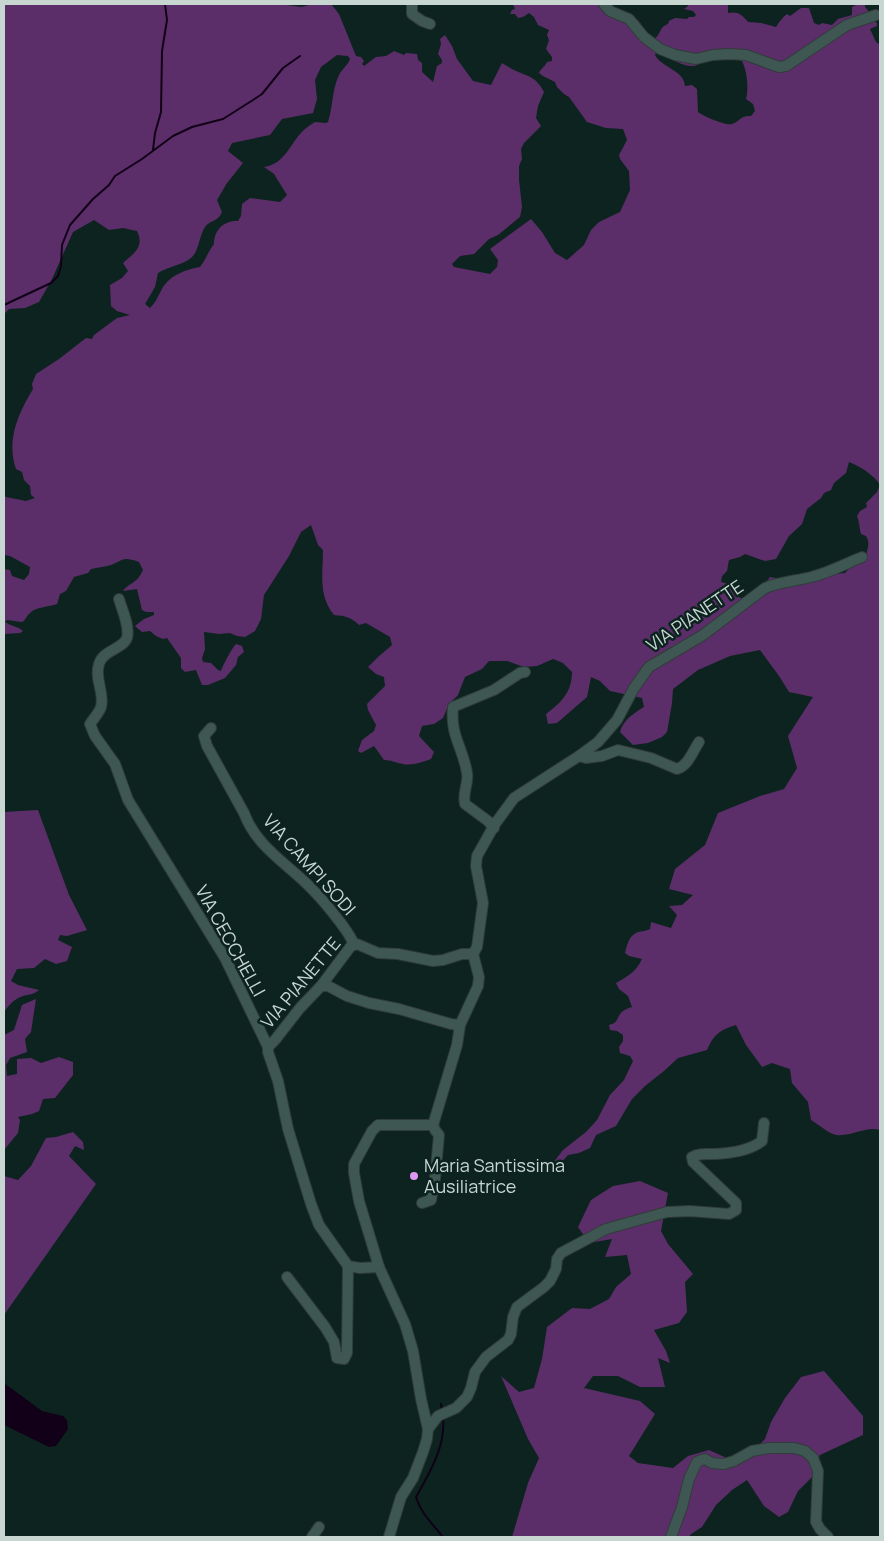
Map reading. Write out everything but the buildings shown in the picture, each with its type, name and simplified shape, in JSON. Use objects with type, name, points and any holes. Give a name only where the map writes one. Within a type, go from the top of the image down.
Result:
[{"type":"street","points":[[412,4],[412,14],[416,18],[430,24]]},
{"type":"street","points":[[604,4],[610,11],[629,19],[644,37],[660,49],[675,55],[696,60],[713,55],[746,55],[779,67],[786,66],[847,25],[876,14]]},
{"type":"street","name":"VIA PIANETTE","points":[[268,1047],[321,986],[350,946],[357,944],[378,953],[398,954],[433,961],[444,960],[462,954],[474,954],[477,947],[483,903],[476,866],[477,856],[495,824],[514,798],[598,742],[612,727],[634,688],[649,668],[703,635],[765,588],[774,584],[823,574],[862,557]]},
{"type":"street","name":"VIA CECCHELLI","points":[[119,599],[127,626],[127,637],[123,643],[104,656],[99,663],[97,675],[102,701],[100,709],[90,724],[95,736],[115,764],[128,800],[225,958],[268,1047],[288,1129],[311,1204],[319,1225],[348,1266]]},
{"type":"street","points":[[494,828],[488,821],[465,804],[463,797],[468,775],[454,734],[453,707],[494,690],[520,673],[525,672]]},
{"type":"street","name":"VIA CAMPI SODI","points":[[211,728],[204,736],[207,746],[255,836],[287,868],[309,886],[332,911],[352,939],[354,945]]},
{"type":"street","points":[[579,756],[586,758],[602,756],[618,750],[651,758],[677,769],[685,764],[699,742]]},
{"type":"street","points":[[422,1203],[430,1200],[435,1178],[439,1135],[433,1125],[457,1045],[460,1025],[478,986],[479,977],[474,954]]},
{"type":"street","points":[[321,986],[328,986],[347,996],[369,1003],[460,1025]]},
{"type":"street","points":[[428,1429],[438,1416],[456,1408],[467,1397],[475,1372],[486,1357],[508,1340],[511,1334],[516,1307],[544,1287],[550,1280],[561,1253],[606,1229],[667,1212],[690,1211],[729,1214],[736,1210],[736,1203],[694,1162],[692,1157],[698,1154],[736,1152],[756,1146],[762,1142],[764,1123]]},
{"type":"street","points":[[389,1537],[401,1497],[414,1478],[428,1439],[428,1429],[413,1351],[405,1324],[379,1267],[359,1201],[354,1164],[372,1131],[378,1124],[433,1125]]},
{"type":"street","points":[[287,1277],[325,1327],[334,1342],[337,1358],[344,1359],[347,1353],[348,1266],[360,1268],[379,1267]]},
{"type":"street","points":[[671,1537],[682,1507],[689,1479],[697,1462],[705,1460],[724,1464],[752,1451],[785,1447],[805,1451],[813,1458],[818,1471],[816,1522],[828,1537]]},
{"type":"street","points":[[312,1537],[319,1526]]},
{"type":"shaded area","points":[[4,4],[280,4],[301,7],[313,4],[331,4],[339,14],[356,56],[361,57],[364,61],[362,64],[364,66],[376,57],[386,56],[394,51],[404,55],[406,53],[417,54],[418,60],[422,63],[422,72],[433,82],[437,66],[442,63],[438,54],[441,44],[440,39],[445,35],[457,59],[473,81],[491,85],[502,63],[532,78],[544,92],[538,106],[536,118],[541,126],[524,143],[521,149],[522,159],[519,166],[519,180],[522,207],[520,217],[498,235],[489,239],[474,254],[460,256],[452,264],[454,267],[490,274],[497,267],[498,260],[490,249],[531,219],[555,253],[567,260],[584,245],[591,230],[599,222],[620,212],[630,190],[629,171],[619,155],[627,140],[623,129],[606,128],[587,122],[569,97],[557,87],[555,82],[539,73],[547,62],[552,61],[552,57],[546,49],[549,40],[547,35],[549,30],[538,25],[534,17],[529,13],[518,18],[515,14],[510,14],[515,9],[513,4],[600,4],[603,11],[608,11],[628,20],[675,57],[729,55],[779,68],[838,32],[873,17],[877,26],[870,29],[876,42],[880,45],[880,485],[880,1130],[869,1129],[836,1135],[811,1120],[808,1102],[792,1083],[790,1069],[772,1063],[762,1067],[746,1045],[736,1025],[718,1033],[707,1050],[678,1058],[632,1099],[616,1126],[596,1135],[590,1148],[568,1155],[559,1165],[553,1163],[563,1150],[586,1132],[597,1120],[610,1095],[624,1080],[633,1061],[630,1056],[620,1053],[619,1047],[623,1041],[623,1035],[617,1031],[610,1030],[609,1025],[617,1020],[623,1011],[632,1007],[628,996],[619,989],[616,983],[628,976],[642,959],[625,953],[632,935],[650,929],[651,922],[671,928],[677,915],[669,906],[682,905],[693,895],[669,889],[675,869],[705,845],[718,813],[760,796],[784,789],[797,768],[788,736],[813,697],[789,692],[760,650],[730,656],[698,670],[673,689],[667,732],[662,737],[648,743],[633,745],[620,732],[626,720],[644,707],[642,698],[610,691],[600,681],[591,677],[587,697],[557,723],[548,724],[546,714],[565,696],[570,685],[572,672],[563,663],[553,659],[537,666],[524,667],[507,661],[489,661],[482,669],[465,677],[458,695],[449,704],[443,718],[434,724],[422,726],[419,736],[434,752],[431,759],[410,764],[384,760],[374,746],[361,753],[358,751],[362,740],[374,731],[376,725],[367,704],[385,686],[384,677],[376,674],[368,667],[392,645],[390,637],[366,623],[359,625],[348,617],[334,615],[323,592],[323,550],[318,545],[311,525],[301,532],[289,556],[264,595],[261,619],[255,631],[245,637],[230,633],[204,632],[205,649],[202,658],[203,662],[211,663],[218,670],[221,671],[236,644],[242,646],[244,652],[238,657],[236,665],[225,678],[208,685],[202,685],[196,670],[185,672],[181,668],[181,658],[167,638],[163,639],[150,631],[142,632],[135,626],[144,619],[154,615],[154,612],[142,610],[137,589],[123,591],[136,581],[143,570],[139,562],[133,560],[125,559],[107,566],[91,569],[88,573],[74,577],[66,591],[60,594],[57,604],[35,609],[22,622],[7,620],[5,622],[23,631],[20,633],[4,634],[4,569],[10,570],[12,576],[24,580],[29,574],[30,567],[4,553],[4,496],[26,501],[35,498],[31,495],[30,486],[24,480],[22,472],[16,469],[13,458],[13,438],[18,418],[33,389],[32,384],[36,374],[86,338],[92,339],[94,335],[117,318],[130,315],[117,311],[111,306],[110,285],[122,278],[128,271],[123,263],[139,246],[140,241],[137,231],[123,228],[109,230],[94,220],[73,232],[52,279],[39,302],[25,308],[9,309],[4,314]],"holes":[[[656,53],[688,66],[696,66],[707,59],[717,58],[742,61],[747,80],[746,99],[753,104],[755,111],[751,116],[744,117],[732,124],[725,124],[701,114],[698,112],[697,89],[692,85],[685,86],[681,76],[662,63],[655,55]],[[337,55],[348,56],[350,59],[337,80],[328,122],[315,122],[309,126],[300,134],[278,162],[264,167],[274,174],[287,195],[280,202],[250,198],[242,204],[241,216],[238,221],[228,222],[218,230],[214,244],[200,267],[182,272],[168,281],[150,308],[145,304],[155,287],[158,273],[190,259],[197,250],[205,227],[218,218],[222,212],[217,200],[227,183],[243,163],[228,151],[232,143],[270,135],[282,119],[313,113],[317,99],[315,80],[321,67]],[[849,462],[862,468],[874,478],[880,485],[877,492],[866,503],[867,507],[860,511],[857,516],[861,534],[866,536],[868,541],[866,555],[854,563],[845,573],[782,579],[770,577],[750,603],[737,596],[739,595],[738,591],[731,588],[729,584],[721,582],[722,576],[727,571],[729,560],[745,554],[765,561],[776,559],[789,536],[802,524],[807,509],[821,498],[824,493],[831,490],[834,483],[846,473]]]},
{"type":"shaded area","points":[[687,4],[728,4],[728,13],[734,12],[739,14],[748,22],[776,27],[787,14],[790,16],[801,8],[809,8],[814,23],[819,25],[822,23],[832,25],[838,19],[852,15],[852,7],[858,4],[865,4],[865,7],[871,14],[846,23],[786,64],[779,65],[747,53],[713,53],[696,58],[676,54],[661,48],[645,36],[630,18],[625,16],[628,14],[636,18],[652,40],[669,21],[675,18],[687,19],[696,15],[693,11],[684,9],[688,6]]},
{"type":"shaded area","points":[[38,810],[69,895],[87,930],[67,936],[60,935],[58,940],[72,947],[67,961],[56,964],[45,959],[34,968],[17,969],[11,981],[18,985],[39,990],[17,999],[4,1012],[4,812]]},
{"type":"shaded area","points":[[36,999],[31,1032],[25,1039],[27,1052],[10,1058],[6,1065],[7,1076],[17,1074],[17,1059],[31,1058],[41,1063],[59,1057],[73,1062],[73,1075],[55,1098],[43,1099],[39,1111],[18,1117],[20,1120],[18,1133],[4,1150],[4,1035],[14,1030],[22,1005]]},
{"type":"shaded area","points":[[73,1132],[83,1142],[84,1150],[75,1146],[69,1156],[96,1184],[4,1315],[4,1176],[18,1180],[31,1166],[46,1138]]},
{"type":"shaded area","points":[[640,1181],[668,1193],[661,1231],[668,1244],[693,1274],[685,1282],[687,1312],[679,1323],[654,1330],[666,1351],[670,1363],[658,1358],[665,1387],[640,1387],[618,1376],[593,1376],[584,1388],[640,1401],[655,1414],[629,1456],[638,1463],[673,1468],[688,1456],[709,1450],[740,1464],[765,1439],[771,1422],[785,1398],[801,1377],[824,1371],[863,1416],[863,1435],[820,1455],[813,1476],[798,1491],[788,1512],[779,1517],[764,1506],[747,1480],[732,1490],[716,1505],[702,1527],[689,1537],[512,1537],[528,1483],[539,1458],[528,1439],[501,1376],[519,1392],[534,1388],[542,1359],[547,1327],[572,1308],[590,1309],[609,1299],[616,1287],[631,1274],[627,1255],[605,1257],[612,1239],[589,1243],[578,1227],[591,1200],[613,1186]]},
{"type":"shaded area","points":[[4,1383],[42,1411],[63,1416],[67,1420],[68,1429],[56,1446],[49,1447],[4,1425]]},
{"type":"waterway","points":[[153,150],[155,133],[161,112],[162,51],[167,20],[165,4]]},
{"type":"waterway","points":[[4,305],[51,283],[58,276],[61,266],[62,245],[70,225],[93,199],[109,185],[115,176],[173,136],[192,127],[223,119],[253,100],[262,94],[283,68],[300,56]]},
{"type":"waterway","points":[[441,1404],[442,1411]]},
{"type":"waterway","points":[[443,1418],[442,1439],[436,1459],[416,1497],[424,1514],[443,1537]]},
{"type":"place","name":"Maria Santissima Ausiliatrice","points":[[414,1176]]}]
